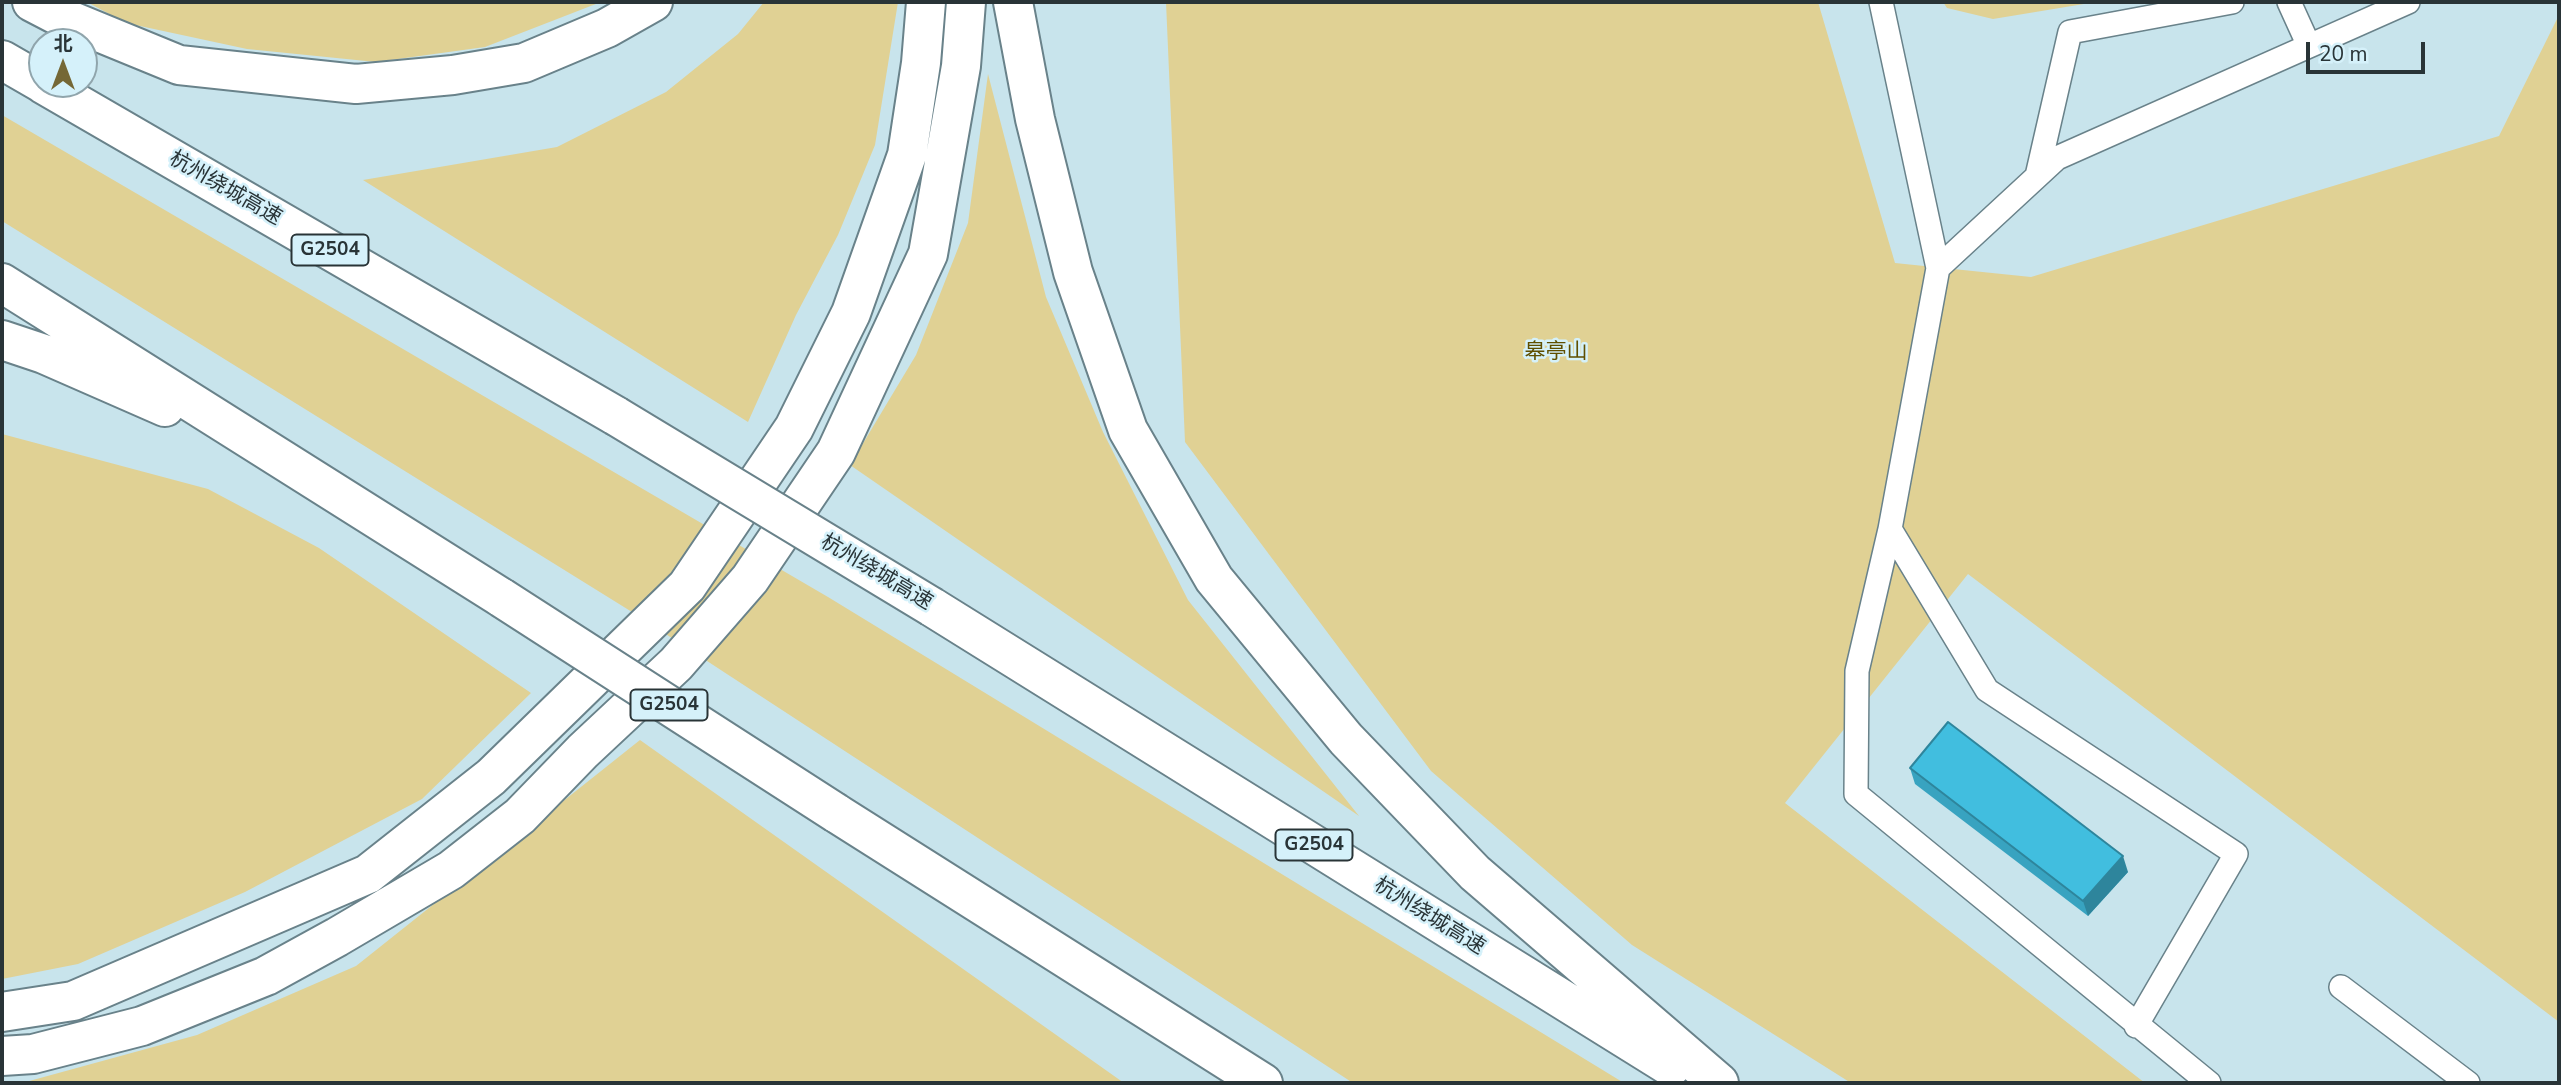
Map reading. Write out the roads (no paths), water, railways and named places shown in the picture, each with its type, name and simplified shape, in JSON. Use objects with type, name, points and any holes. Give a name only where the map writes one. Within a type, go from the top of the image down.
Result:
[{"type":"highway","points":[[32,2],[178,65],[356,84],[453,75],[524,63],[607,28],[653,2]]},
{"type":"highway","points":[[2,1012],[73,1001],[368,874],[491,777],[687,586],[794,428],[851,313],[907,155],[921,63],[926,2]]},
{"type":"highway","points":[[2,1056],[33,1054],[142,1026],[266,976],[337,937],[451,870],[520,816],[583,751],[676,664],[750,579],[836,452],[928,254],[961,66],[966,2]]},
{"type":"highway","points":[[1013,2],[1035,119],[1073,272],[1128,430],[1214,579],[1346,739],[1475,873],[1719,1083]]},
{"type":"highway","name":"杭州绕城高速","points":[[2,60],[28,75]]},
{"type":"highway","name":"杭州绕城高速","points":[[67,98],[616,416],[932,607],[1697,1083]]},
{"type":"highway","name":"G2504","points":[[2,283],[291,463],[1262,1083]]},
{"type":"highway","points":[[2,340],[44,354],[291,463]]},
{"type":"lane","points":[[1881,2],[1938,268],[1890,529],[1857,671],[1856,794],[2136,1026],[2209,1083]]},
{"type":"lane","points":[[2037,176],[2070,33],[2232,2]]},
{"type":"lane","points":[[2289,2],[2309,46]]},
{"type":"lane","points":[[1938,268],[2057,158],[2408,2]]},
{"type":"lane","points":[[1890,529],[1987,690],[2236,854],[2136,1026]]},
{"type":"lane","points":[[2341,986],[2468,1083]]},
{"type":"park label","name":"皋亭山","points":[[1556,353]]}]
